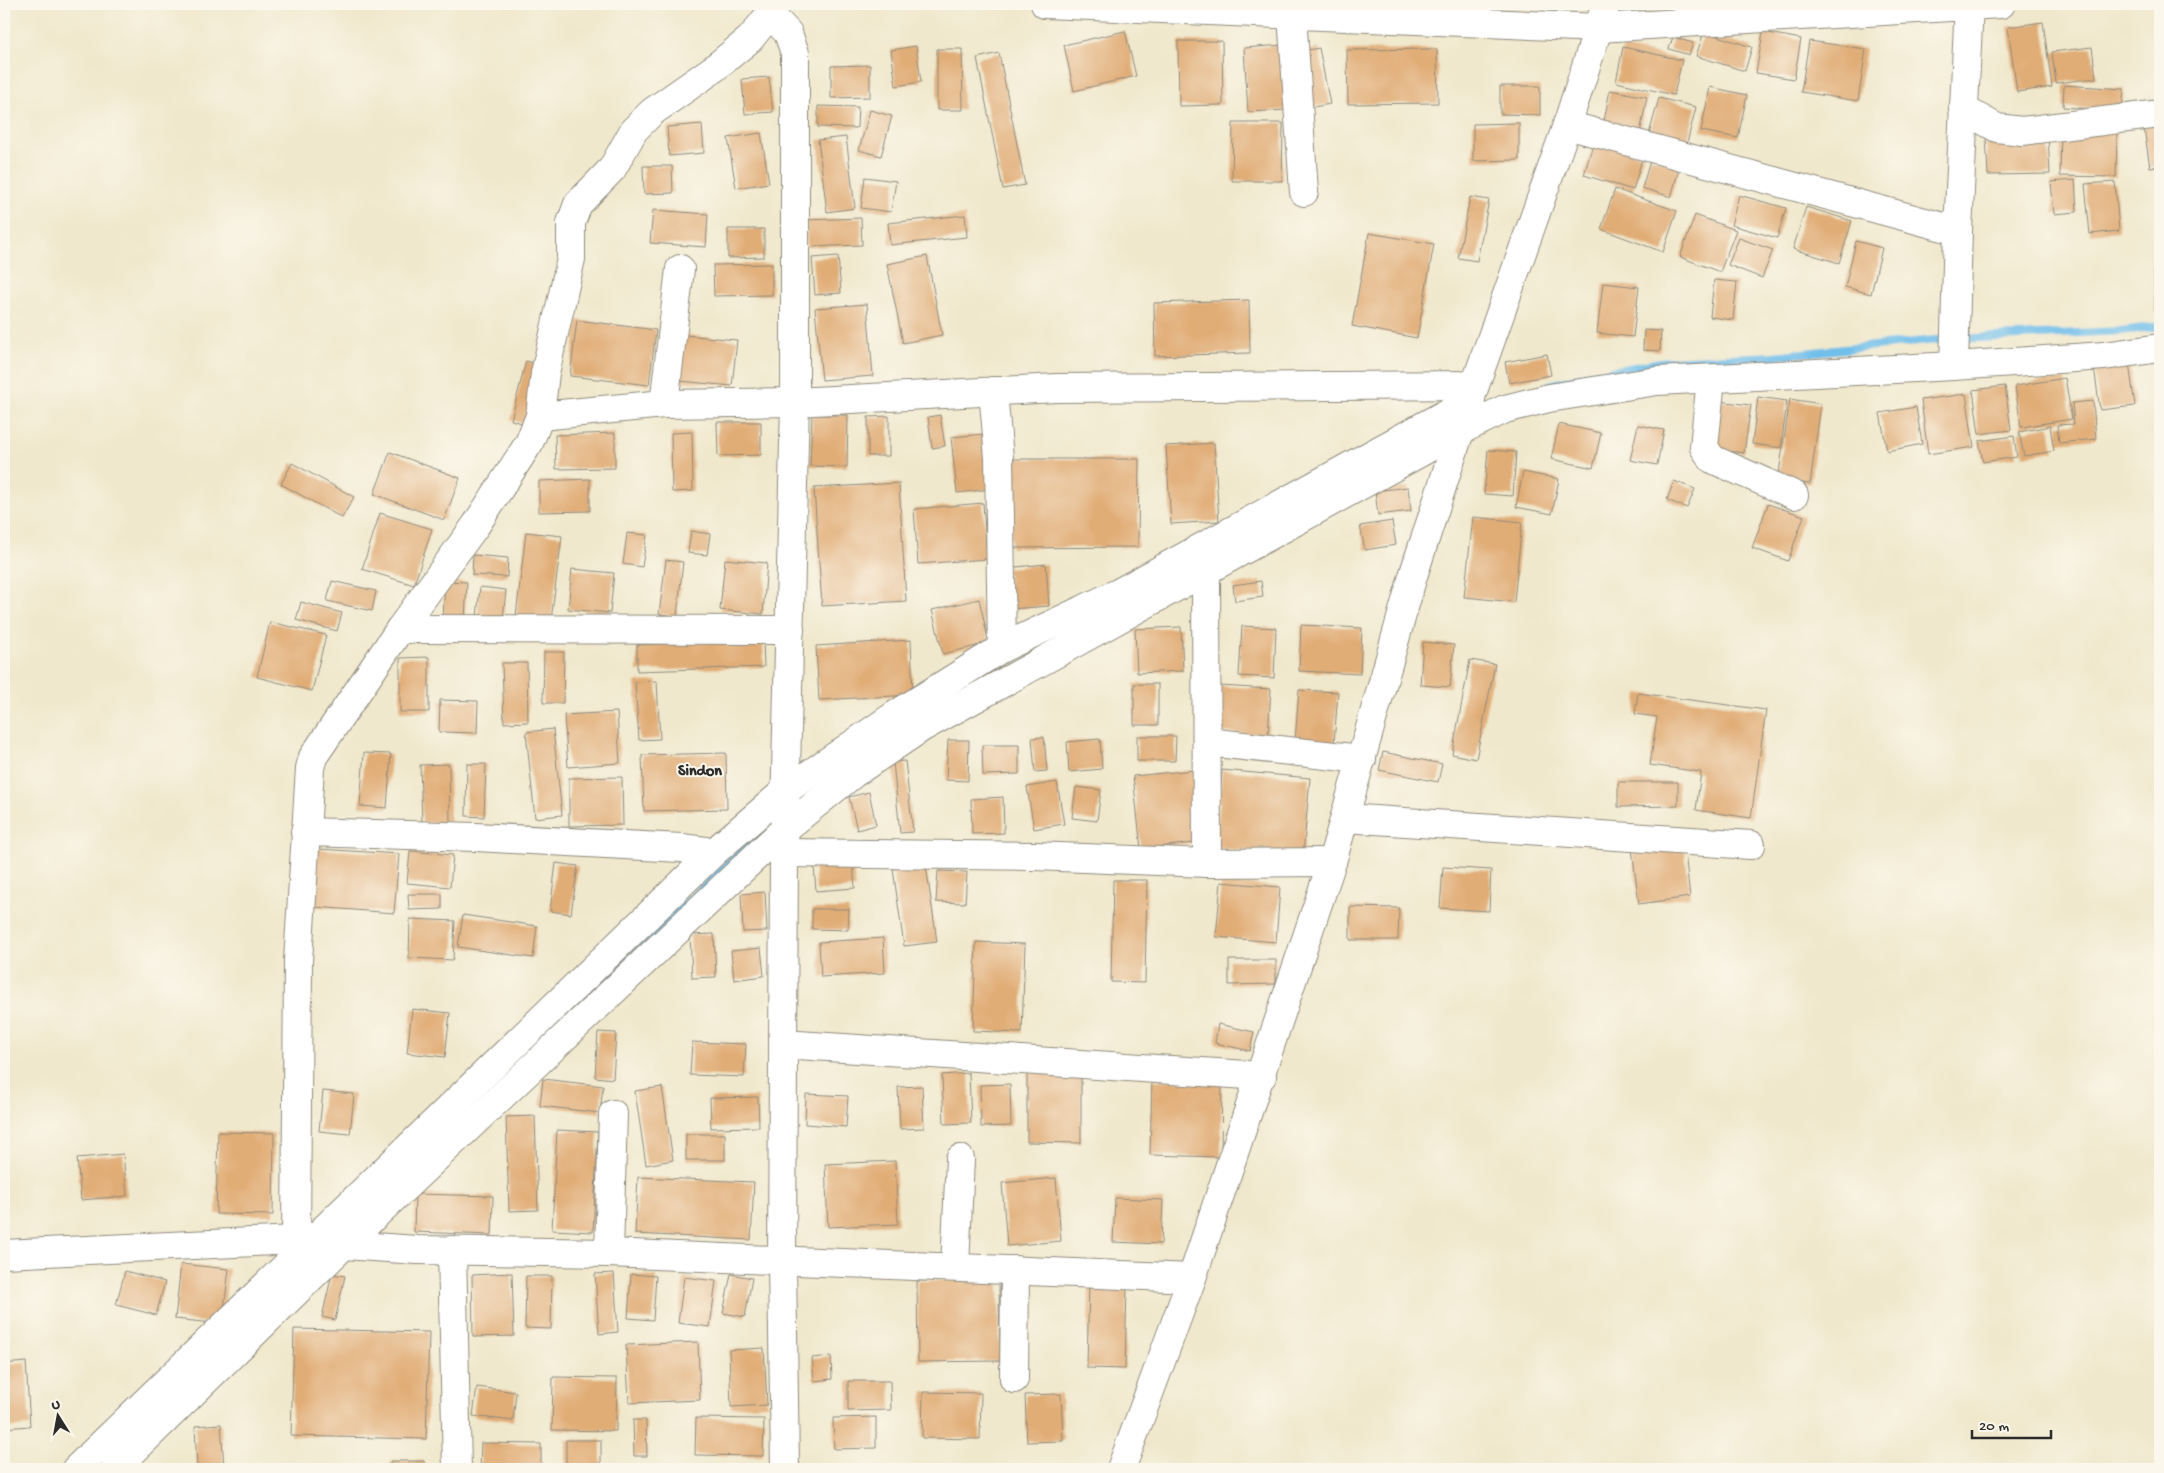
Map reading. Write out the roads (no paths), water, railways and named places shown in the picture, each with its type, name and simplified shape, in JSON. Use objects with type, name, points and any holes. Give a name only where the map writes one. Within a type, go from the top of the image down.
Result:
[{"type":"street","points":[[1044,4],[1292,15],[1602,16],[2001,4]]},
{"type":"street","points":[[1955,348],[1958,230],[1969,5]]},
{"type":"street","points":[[323,1242],[298,962],[305,832],[310,768],[313,757],[400,629],[511,473],[529,444],[540,416],[545,373],[571,259],[571,223],[578,204],[612,169],[634,130],[652,112],[712,70],[742,45],[773,9],[788,33],[795,53],[795,402],[785,818],[783,1044],[782,1262],[785,1469]]},
{"type":"street","points":[[1292,15],[1304,192]]},
{"type":"street","points":[[1121,1469],[1192,1278],[1262,1076],[1332,862],[1413,576],[1602,16]]},
{"type":"street","points":[[1963,109],[1997,128],[2022,130],[2160,114]]},
{"type":"street","points":[[1567,124],[1958,230]]},
{"type":"street","points":[[664,404],[680,269]]},
{"type":"street","points":[[540,416],[664,404],[795,402],[1057,388],[1468,409],[1505,409],[1549,398],[1657,381],[1711,379],[1955,348],[2104,356],[2160,348]]},
{"type":"street","points":[[1711,379],[1704,447],[1712,459],[1794,495]]},
{"type":"street","points":[[994,391],[999,458],[1002,648]]},
{"type":"street","points":[[115,1469],[323,1242],[714,852],[785,818],[923,727],[1206,571],[1468,409]]},
{"type":"street","points":[[76,1469],[895,715],[1002,648],[1118,593],[1468,409]]},
{"type":"street","points":[[1206,571],[1207,863]]},
{"type":"street","points":[[400,629],[790,630]]},
{"type":"street","points":[[1206,742],[1362,759]]},
{"type":"street","points":[[785,818],[1035,856],[1207,863],[1332,862]]},
{"type":"street","points":[[1345,818],[1751,845]]},
{"type":"street","points":[[305,832],[476,837],[681,848],[714,852]]},
{"type":"street","points":[[783,1044],[1262,1076]]},
{"type":"street","points":[[609,1253],[614,1114]]},
{"type":"street","points":[[955,1268],[960,1159]]},
{"type":"street","points":[[4,1254],[323,1242],[452,1250],[609,1253],[782,1262],[1192,1278]]},
{"type":"street","points":[[452,1250],[457,1469]]},
{"type":"street","points":[[1014,1379],[1015,1270]]},
{"type":"waterway","points":[[1550,385],[1584,376],[1668,361],[1773,356],[1936,340],[2121,331],[2160,326]]},
{"type":"waterway","points":[[575,1009],[777,817]]},
{"type":"waterway","points":[[96,1469],[111,1455]]},
{"type":"district","name":"Sindon","points":[[700,772]]}]
